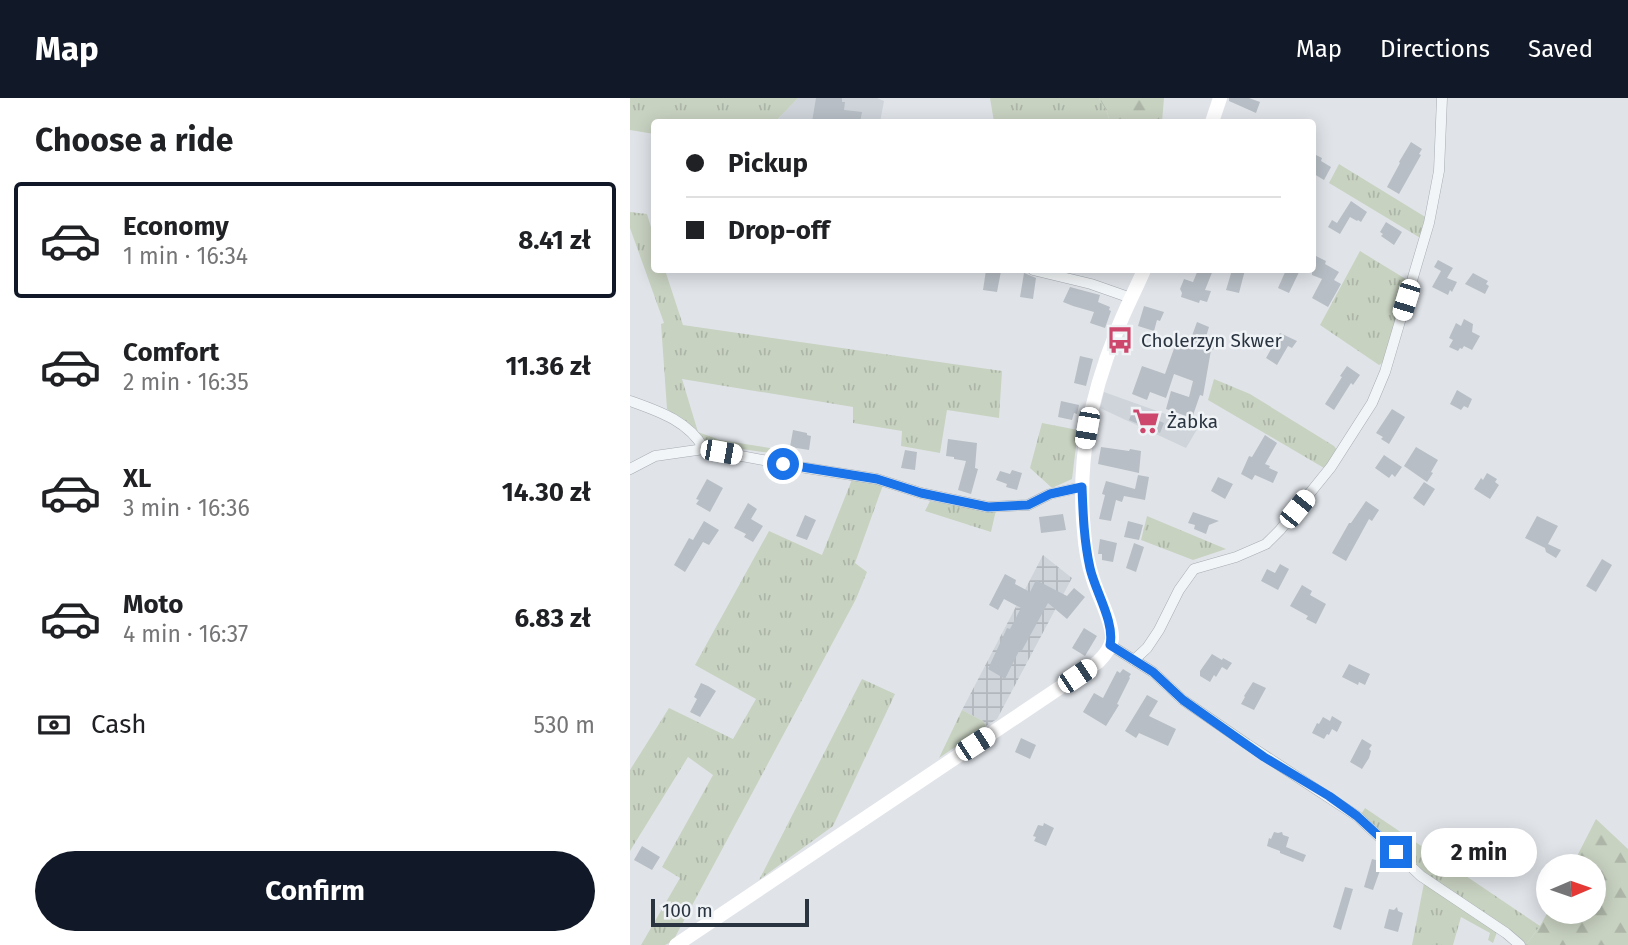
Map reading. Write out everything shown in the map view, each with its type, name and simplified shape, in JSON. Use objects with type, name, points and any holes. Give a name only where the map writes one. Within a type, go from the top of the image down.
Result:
[{"type":"street","points":[[1213,119],[1220,98]]},
{"type":"street","points":[[1134,660],[1153,639],[1179,590],[1194,569],[1236,557],[1266,544],[1280,530],[1331,467],[1372,403],[1385,372],[1429,223],[1439,171],[1442,98]]},
{"type":"street","points":[[1045,273],[1091,284],[1131,298]]},
{"type":"street","points":[[676,945],[1098,662],[1110,645],[1110,626],[1092,578],[1087,555],[1082,487],[1083,451],[1093,400],[1113,340],[1143,273]]},
{"type":"street","points":[[630,401],[664,413],[698,438],[704,449]]},
{"type":"street","points":[[630,468],[655,456],[704,449],[877,479],[921,493],[988,507],[1028,505],[1050,494],[1082,487]]},
{"type":"street","points":[[1110,645],[1153,672],[1183,700],[1264,757],[1357,816],[1421,876],[1520,945]]},
{"type":"shaded area","points":[[798,98],[877,98],[884,101],[881,119],[778,119]]},
{"type":"shaded area","points":[[1104,392],[1199,426],[1186,448],[1100,408]]},
{"type":"shaded area","points":[[1043,555],[1072,578],[997,719],[986,726],[983,721],[962,710]]},
{"type":"green space","points":[[630,98],[798,98],[778,119],[651,119],[651,134],[630,130]]},
{"type":"green space","points":[[990,98],[1099,98],[1109,119],[994,119]]},
{"type":"green space","points":[[1099,98],[1164,98],[1162,119],[1109,119]]},
{"type":"green space","points":[[1339,164],[1427,218],[1422,239],[1329,183]]},
{"type":"green space","points":[[630,212],[647,214],[651,227],[651,273],[666,273],[683,325],[1002,371],[999,418],[947,410],[940,453],[901,446],[902,431],[853,423],[853,407],[682,379],[698,432],[720,440],[770,448],[770,453],[708,444],[667,409],[661,324],[664,323],[630,228]]},
{"type":"green space","points":[[1360,251],[1409,281],[1384,362],[1379,365],[1320,325]]},
{"type":"green space","points":[[1214,379],[1250,394],[1337,450],[1324,468],[1208,400]]},
{"type":"green space","points":[[1042,423],[1078,430],[1072,479],[1052,488],[1030,468]]},
{"type":"green space","points":[[853,477],[883,485],[855,563],[867,572],[856,599],[673,941],[665,945],[641,945],[680,878],[662,867],[713,775],[688,757],[630,851],[630,770],[669,708],[733,739],[756,699],[695,665],[769,531],[822,555]]},
{"type":"green space","points":[[930,501],[996,510],[991,532],[925,511]]},
{"type":"green space","points":[[1147,516],[1226,549],[1193,560],[1141,540]]},
{"type":"green space","points":[[862,679],[895,694],[833,826],[759,880]]},
{"type":"green space","points":[[962,710],[983,721],[986,726],[939,758]]},
{"type":"green space","points":[[1365,808],[1540,926],[1526,945],[1420,869],[1360,816]]},
{"type":"green space","points":[[1596,819],[1628,849],[1628,945],[1526,945],[1541,924],[1606,924],[1606,854],[1578,854]]},
{"type":"green space","points":[[1424,883],[1497,932],[1493,943],[1488,940],[1490,933],[1461,917],[1453,945],[1412,945]]},
{"type":"building","points":[[816,98],[842,98],[842,102],[845,102],[844,110],[862,112],[861,119],[812,119]]},
{"type":"building","points":[[1229,98],[1249,98],[1260,102],[1256,113],[1229,101]]},
{"type":"building","points":[[1411,142],[1422,149],[1419,154],[1421,155],[1399,194],[1387,187]]},
{"type":"building","points":[[1316,155],[1331,167],[1324,180],[1316,175]]},
{"type":"building","points":[[1351,201],[1367,212],[1361,222],[1350,217],[1340,234],[1328,227],[1332,220],[1337,223]]},
{"type":"building","points":[[1386,222],[1402,232],[1394,245],[1381,236],[1383,234],[1380,232]]},
{"type":"building","points":[[1316,256],[1339,272],[1334,280],[1341,284],[1328,307],[1312,298],[1322,279],[1312,275],[1316,273]]},
{"type":"building","points":[[1438,260],[1453,268],[1447,278],[1457,282],[1448,295],[1432,287],[1441,271],[1434,267]]},
{"type":"building","points":[[986,273],[1001,273],[997,292],[983,290]]},
{"type":"building","points":[[1024,273],[1036,278],[1033,299],[1020,297]]},
{"type":"building","points":[[1197,273],[1212,273],[1205,290],[1211,291],[1207,302],[1200,300],[1199,303],[1181,297],[1180,289],[1184,279],[1193,282]]},
{"type":"building","points":[[1231,273],[1244,273],[1239,293],[1226,290]]},
{"type":"building","points":[[1285,273],[1299,273],[1289,293],[1278,288]]},
{"type":"building","points":[[1473,273],[1488,281],[1485,294],[1465,284]]},
{"type":"building","points":[[1070,287],[1100,295],[1098,302],[1110,307],[1111,311],[1105,328],[1090,323],[1094,312],[1063,302]]},
{"type":"building","points":[[1144,306],[1164,312],[1160,321],[1157,320],[1154,331],[1138,326]]},
{"type":"building","points":[[1464,319],[1473,324],[1472,332],[1480,336],[1472,350],[1464,346],[1458,351],[1449,347],[1453,340],[1449,338],[1456,323],[1461,326]]},
{"type":"building","points":[[1197,322],[1209,327],[1205,340],[1216,343],[1211,350],[1203,396],[1200,395],[1192,418],[1166,409],[1171,391],[1189,397],[1193,381],[1174,374],[1166,398],[1150,392],[1147,400],[1132,394],[1142,366],[1165,374],[1177,340],[1189,344]]},
{"type":"building","points":[[1280,333],[1297,341],[1292,348],[1288,346],[1277,365],[1266,358]]},
{"type":"building","points":[[1080,356],[1093,359],[1086,386],[1074,383]]},
{"type":"building","points":[[1347,366],[1360,375],[1353,385],[1351,383],[1334,410],[1325,404]]},
{"type":"building","points":[[1457,390],[1472,399],[1468,408],[1464,406],[1461,410],[1450,404]]},
{"type":"building","points":[[1061,401],[1079,405],[1072,420],[1058,417]]},
{"type":"building","points":[[1392,409],[1405,417],[1389,444],[1376,433]]},
{"type":"building","name":"Żabka","points":[[1133,410],[1164,423],[1160,433],[1129,420]]},
{"type":"building","points":[[793,430],[811,436],[809,450],[790,447]]},
{"type":"building","points":[[1265,435],[1277,443],[1265,464],[1278,472],[1273,483],[1255,475],[1252,480],[1241,474],[1249,456],[1252,457]]},
{"type":"building","points":[[948,439],[977,443],[975,468],[978,469],[971,494],[958,490],[966,461],[946,456]]},
{"type":"building","points":[[1101,447],[1141,451],[1139,473],[1098,464]]},
{"type":"building","points":[[1416,447],[1438,460],[1427,482],[1404,466]]},
{"type":"building","points":[[905,450],[917,452],[915,470],[901,468]]},
{"type":"building","points":[[1384,455],[1402,467],[1395,477],[1392,474],[1389,478],[1375,468]]},
{"type":"building","points":[[1012,470],[1022,473],[1017,490],[996,480],[1000,471],[1010,474]]},
{"type":"building","points":[[1487,473],[1497,479],[1495,482],[1499,485],[1490,499],[1474,489]]},
{"type":"building","points":[[1138,475],[1149,477],[1145,500],[1124,496],[1122,502],[1116,500],[1111,521],[1099,519],[1106,481],[1135,489]]},
{"type":"building","points":[[1218,477],[1233,484],[1225,499],[1211,491]]},
{"type":"building","points":[[707,479],[723,488],[710,512],[696,504]]},
{"type":"building","points":[[1424,482],[1435,489],[1424,506],[1413,498]]},
{"type":"building","points":[[1366,501],[1379,510],[1372,521],[1369,519],[1346,561],[1332,553],[1349,523]]},
{"type":"building","points":[[748,503],[757,509],[751,519],[763,526],[753,542],[744,537],[746,534],[734,528]]},
{"type":"building","points":[[1193,512],[1219,521],[1209,525],[1206,534],[1188,523]]},
{"type":"building","points":[[1063,514],[1066,530],[1041,533],[1039,517]]},
{"type":"building","points":[[805,515],[816,520],[807,540],[796,536]]},
{"type":"building","points":[[1537,516],[1558,526],[1548,544],[1561,550],[1556,558],[1546,552],[1545,548],[1525,538]]},
{"type":"building","points":[[704,521],[719,530],[709,545],[703,542],[685,572],[674,565],[689,538],[693,540]]},
{"type":"building","points":[[1128,521],[1143,525],[1139,540],[1124,537]]},
{"type":"building","points":[[1100,539],[1117,543],[1113,562],[1102,560],[1102,554],[1098,554]]},
{"type":"building","points":[[1134,543],[1144,547],[1136,572],[1126,568]]},
{"type":"building","points":[[1602,559],[1612,565],[1596,592],[1586,586]]},
{"type":"building","points":[[1280,564],[1289,569],[1278,590],[1261,581],[1267,569],[1275,573]]},
{"type":"building","points":[[1005,574],[1016,580],[1015,584],[1030,592],[1036,580],[1067,596],[1074,588],[1085,597],[1067,619],[1048,603],[1005,679],[988,669],[1007,628],[1010,629],[1021,608],[1004,599],[998,610],[989,605]]},
{"type":"building","points":[[1302,585],[1312,591],[1310,595],[1326,604],[1316,624],[1290,606]]},
{"type":"building","points":[[1084,628],[1097,636],[1085,656],[1072,648]]},
{"type":"building","points":[[1212,654],[1232,663],[1227,670],[1222,667],[1210,682],[1200,676],[1200,671]]},
{"type":"building","points":[[1349,664],[1370,674],[1365,685],[1359,682],[1358,685],[1342,677]]},
{"type":"building","points":[[1123,669],[1131,674],[1130,678],[1117,704],[1119,705],[1106,726],[1083,712],[1094,693],[1103,698],[1117,671],[1120,673]]},
{"type":"building","points":[[1253,682],[1266,688],[1254,710],[1241,704]]},
{"type":"building","points":[[701,683],[716,691],[700,717],[690,712]]},
{"type":"building","points":[[1147,695],[1158,701],[1149,716],[1176,729],[1168,746],[1139,733],[1136,738],[1125,731]]},
{"type":"building","points":[[1332,716],[1342,722],[1337,732],[1332,729],[1324,739],[1312,733],[1323,717],[1330,721]]},
{"type":"building","points":[[1021,738],[1036,745],[1030,759],[1015,752]]},
{"type":"building","points":[[1362,739],[1372,745],[1369,758],[1362,769],[1350,762]]},
{"type":"building","points":[[1044,823],[1054,828],[1046,846],[1034,841],[1036,837],[1033,836],[1038,825],[1043,826]]},
{"type":"building","points":[[1274,832],[1282,832],[1289,837],[1286,847],[1306,855],[1303,862],[1267,846]]},
{"type":"building","points":[[642,846],[660,857],[652,870],[634,860]]},
{"type":"building","points":[[1372,859],[1383,862],[1373,890],[1364,887]]},
{"type":"building","points":[[1345,887],[1353,889],[1341,930],[1333,927]]},
{"type":"building","points":[[1397,907],[1398,911],[1403,913],[1398,932],[1384,928],[1389,909],[1394,910]]},
{"type":"place","name":"Cholerzyn Skwer","points":[[1120,340]]},
{"type":"place","name":"Żabka","points":[[1146,421]]},
{"type":"route","points":[[783,464],[877,479],[921,493],[988,507],[1028,505],[1050,494],[1082,487],[1087,555],[1092,578],[1110,626],[1110,645],[1153,672],[1183,700],[1264,757],[1357,816],[1396,852]]}]
